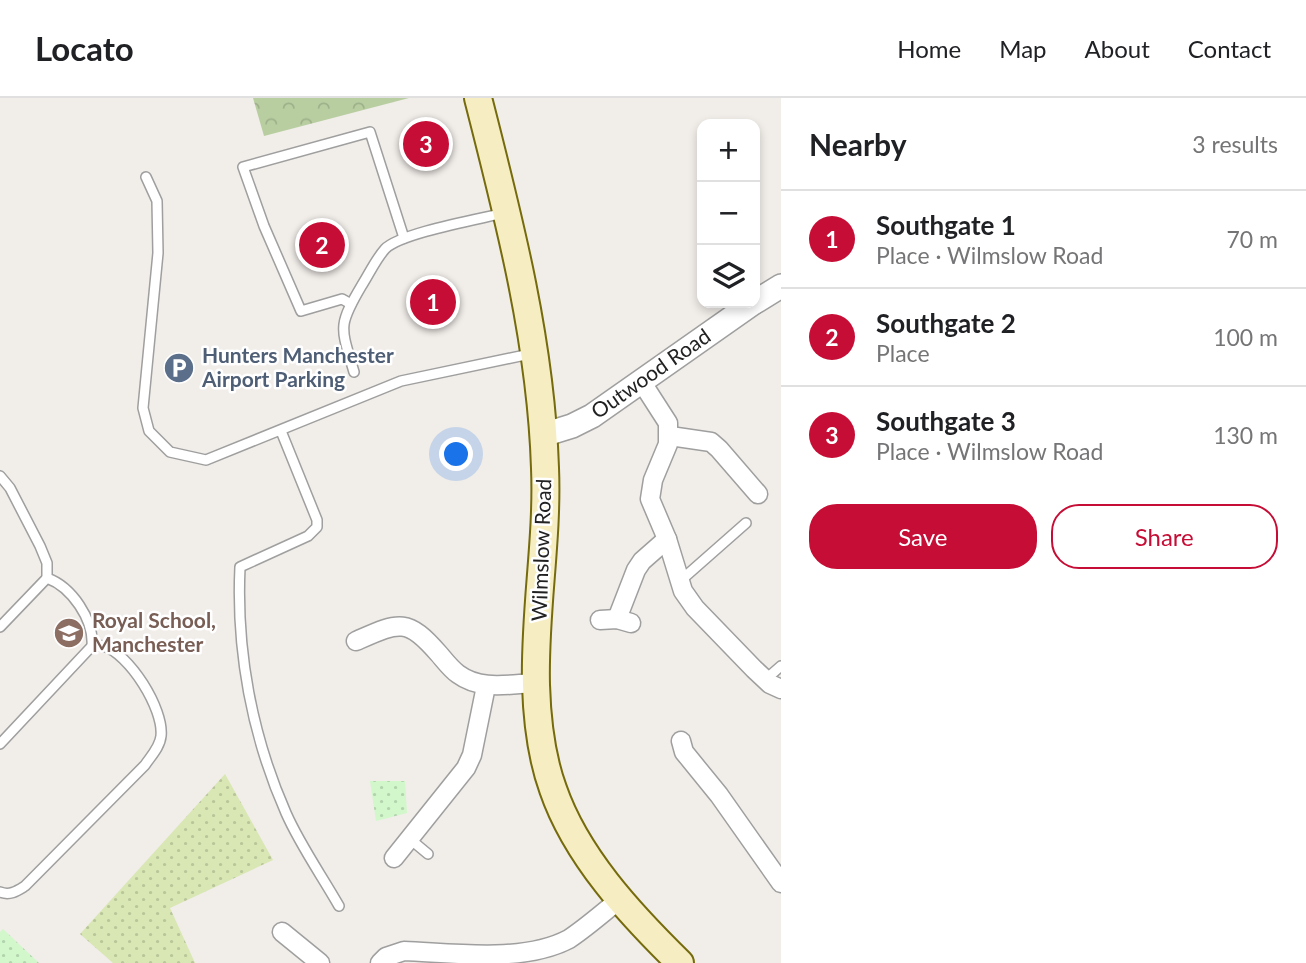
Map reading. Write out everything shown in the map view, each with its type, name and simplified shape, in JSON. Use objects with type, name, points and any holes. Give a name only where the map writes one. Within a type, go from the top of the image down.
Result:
[{"type":"main road","name":"Wilmslow Road","points":[[478,98],[506,213],[535,352],[545,468],[536,683],[546,768],[557,802],[571,830],[620,899],[680,963]]},
{"type":"street","name":"Outwood Road","points":[[760,298],[781,286]]},
{"type":"street","name":"Outwood Road","points":[[543,435],[581,422],[745,308]]},
{"type":"street","points":[[641,381],[668,423],[670,436],[653,480],[650,499],[667,539],[680,582],[695,608],[773,685]]},
{"type":"street","points":[[670,436],[711,442],[758,494]]},
{"type":"street","points":[[616,621],[636,570],[642,561],[667,539]]},
{"type":"street","points":[[356,641],[389,626],[401,625],[424,637],[458,674],[486,686],[536,683]]},
{"type":"street","points":[[394,858],[466,768],[472,755],[486,686]]},
{"type":"street","points":[[681,741],[684,752],[719,794],[781,883]]},
{"type":"street","points":[[380,963],[386,957],[404,951],[515,956],[541,951],[567,940],[620,899]]},
{"type":"street","points":[[282,932],[320,963]]},
{"type":"lane","points":[[351,304],[342,299],[301,311],[264,226],[243,167],[370,132],[404,238]]},
{"type":"lane","points":[[146,177],[157,201],[158,253],[143,408],[149,431],[170,452],[206,460],[401,380],[535,352]]},
{"type":"lane","points":[[354,372],[343,322],[384,250],[404,238],[506,213]]},
{"type":"lane","points":[[281,431],[317,520],[317,527],[308,536],[240,567],[240,637],[251,709],[286,814],[339,906]]},
{"type":"lane","points":[[0,476],[10,488],[47,563],[47,578],[0,627]]},
{"type":"lane","points":[[680,582],[746,523]]},
{"type":"lane","points":[[0,744],[92,646],[92,637],[77,603],[59,583],[47,578]]},
{"type":"lane","points":[[0,892],[15,892],[25,886],[145,765],[156,749],[161,735],[154,701],[123,660],[103,646],[92,646]]},
{"type":"lane","points":[[773,685],[781,666]]},
{"type":"lane","points":[[410,839],[428,853]]},
{"type":"green space","points":[[253,98],[409,98],[264,136]]},
{"type":"green space","points":[[225,774],[273,860],[170,908],[195,963],[113,963],[80,934]]},
{"type":"green space","points":[[370,781],[405,781],[407,813],[376,821]]},
{"type":"green space","points":[[3,929],[39,963],[0,963],[0,932]]},
{"type":"place","name":"Southgate 3","points":[[426,144]]},
{"type":"place","name":"Southgate 2","points":[[322,245]]},
{"type":"place","name":"Southgate 1","points":[[433,302]]},
{"type":"place","name":"Hunters Manchester Airport Parking","points":[[179,368]]},
{"type":"place","name":"Royal School, Manchester","points":[[69,633]]}]
